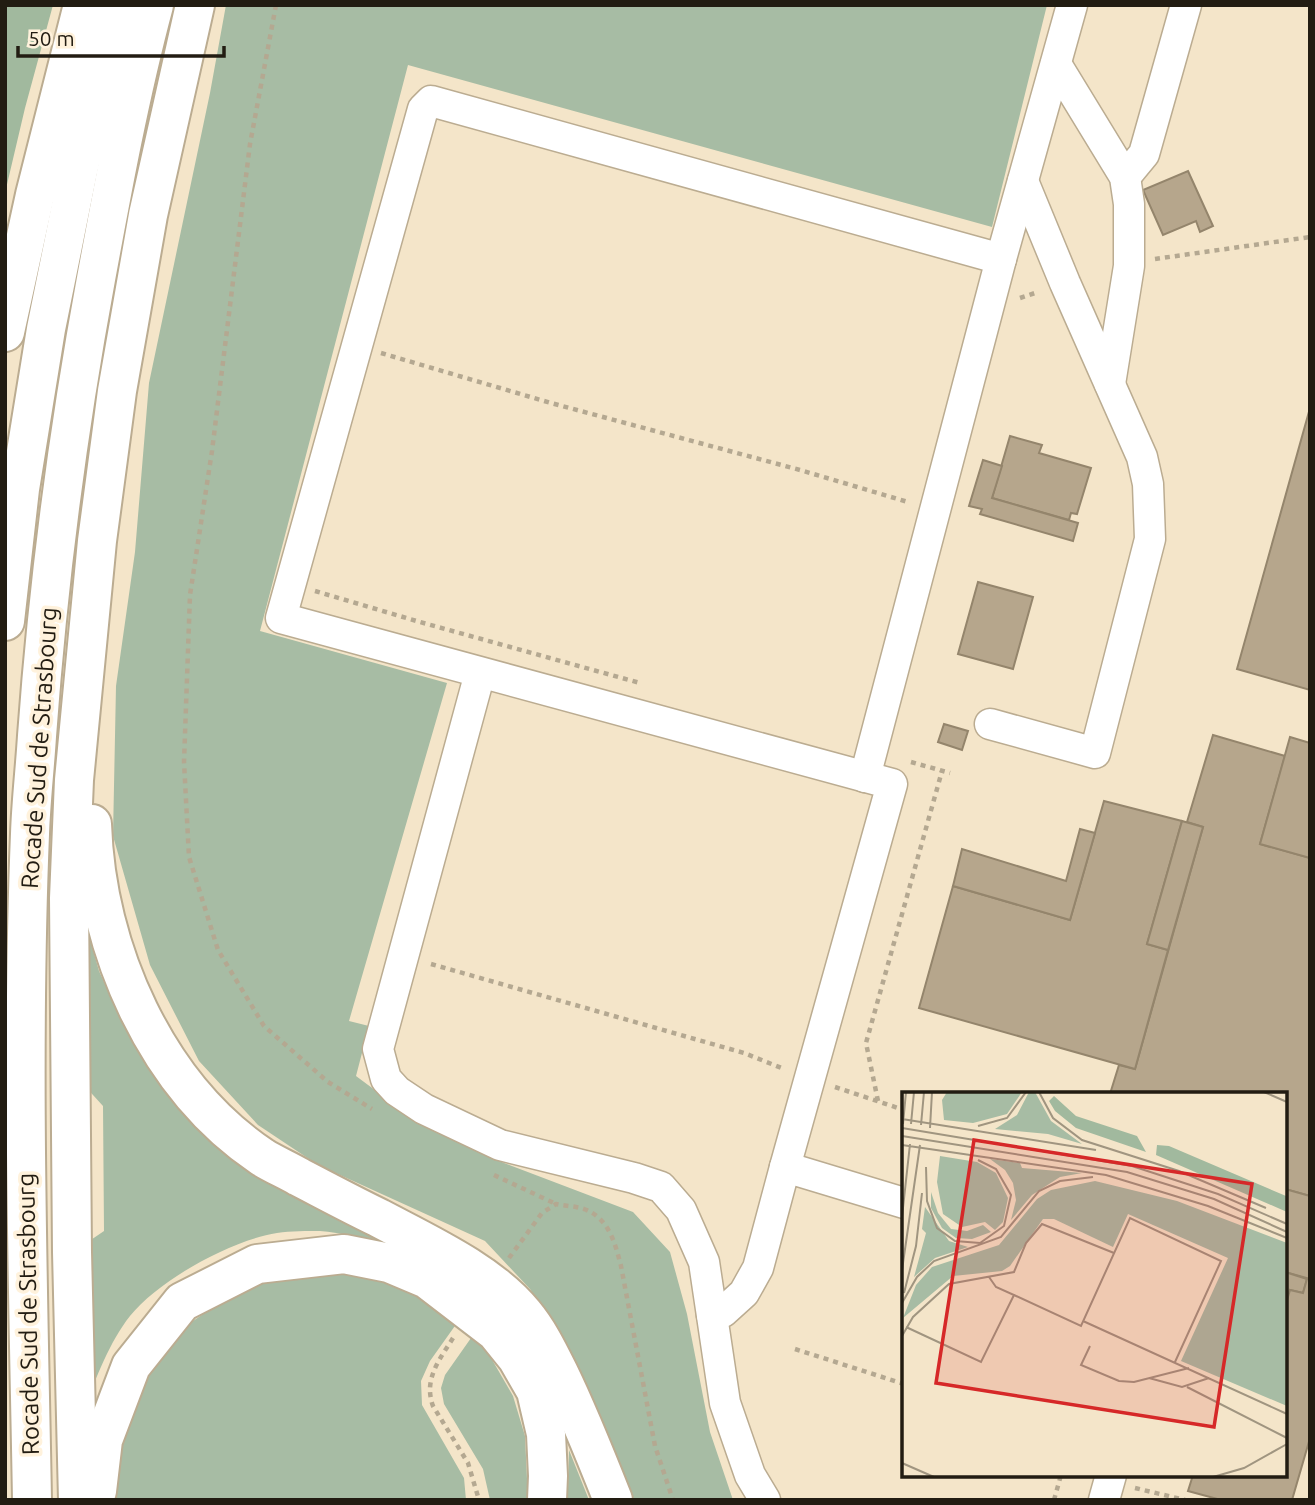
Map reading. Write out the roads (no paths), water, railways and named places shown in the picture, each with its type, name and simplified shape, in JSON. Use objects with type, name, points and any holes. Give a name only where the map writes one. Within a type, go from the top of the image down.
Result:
[{"type":"highway","points":[[5,332],[35,195],[83,5]]},
{"type":"highway","name":"Rocade Sud de Strasbourg","points":[[5,621],[20,489],[46,329],[116,5]]},
{"type":"highway","name":"Rocade Sud de Strasbourg","points":[[32,1500],[26,993],[30,830],[42,671],[59,510],[83,351],[112,192],[154,5]]},
{"type":"highway","points":[[78,1500],[72,1252],[69,898],[74,780],[97,541],[117,391],[148,215],[195,5]]},
{"type":"highway","points":[[86,654],[92,836],[99,898],[115,952],[140,1016],[171,1068],[215,1119],[262,1157],[442,1251],[489,1281],[524,1313],[545,1345],[573,1402],[613,1500]]},
{"type":"highway","points":[[96,1500],[103,1440],[131,1366],[181,1302],[257,1264],[345,1254],[389,1263],[427,1279],[496,1332],[517,1357],[536,1391],[546,1434],[547,1500]]},
{"type":"lane","points":[[865,777],[1001,259],[1072,5]]},
{"type":"lane","points":[[1125,177],[1144,154],[1186,5]]},
{"type":"lane","points":[[1056,64],[1125,177],[1129,204],[1129,266],[1110,384]]},
{"type":"lane","points":[[712,1315],[723,1312],[744,1293],[758,1268],[892,785],[281,618],[423,109],[431,101],[1001,259]]},
{"type":"lane","points":[[990,724],[1095,753],[1150,539],[1148,484],[1142,457],[1065,284],[1023,181]]},
{"type":"lane","points":[[480,673],[378,1049],[386,1079],[397,1091],[424,1109],[500,1145],[661,1187],[681,1210],[704,1262],[725,1403],[750,1475],[765,1500]]},
{"type":"lane","points":[[785,1167],[902,1202]]},
{"type":"lane","points":[[1104,1500],[1122,1481]]}]
